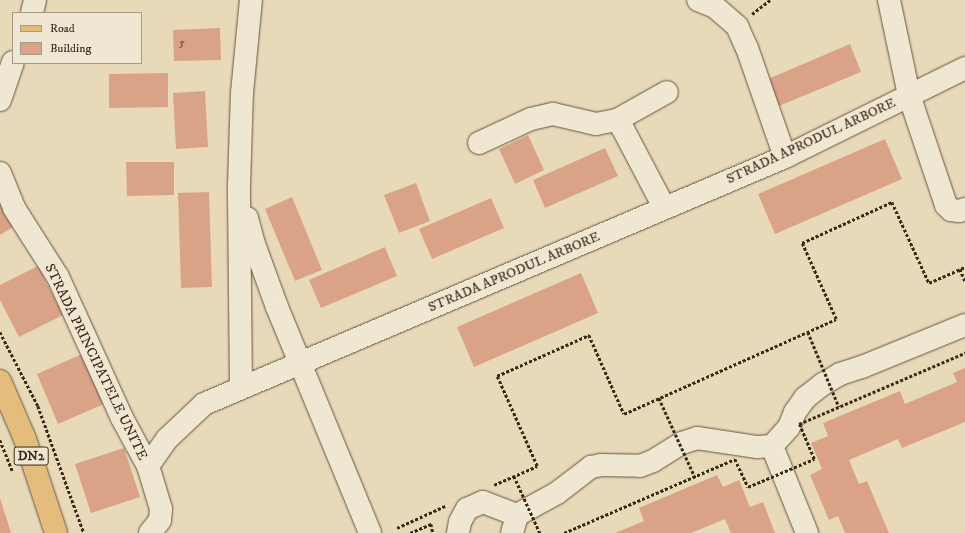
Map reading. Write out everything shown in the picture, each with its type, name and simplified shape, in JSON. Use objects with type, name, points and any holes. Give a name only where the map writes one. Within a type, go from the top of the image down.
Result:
[{"type":"main road","name":"DN2","points":[[0,381],[25,439],[56,533]]},
{"type":"street","points":[[32,12],[35,0]]},
{"type":"street","points":[[241,387],[239,186],[242,93],[251,0]]},
{"type":"street","points":[[698,0],[715,7],[737,26],[747,48],[785,157]]},
{"type":"street","points":[[889,0],[909,95],[946,204],[951,210],[959,211],[965,208]]},
{"type":"street","points":[[0,62],[12,59]]},
{"type":"street","points":[[0,100],[12,64]]},
{"type":"street","name":"STRADA APRODUL ARBORE","points":[[148,466],[167,439],[204,404],[664,207],[785,157],[909,95],[965,69]]},
{"type":"street","points":[[479,143],[530,119],[554,114],[596,124],[616,120],[667,92]]},
{"type":"street","points":[[616,120],[623,129],[664,207]]},
{"type":"street","name":"STRADA PRINCIPATELE UNITE","points":[[0,173],[14,208],[58,277],[122,418],[148,466]]},
{"type":"street","points":[[239,186],[254,244],[277,307],[370,533]]},
{"type":"street","points":[[458,533],[460,522],[467,509],[483,502],[514,524],[591,467],[601,465],[640,466],[652,461],[682,443],[697,438],[757,447],[772,446],[789,427],[795,412],[805,398],[823,384],[840,374],[862,368],[965,325]]},
{"type":"street","points":[[772,446],[808,533]]},
{"type":"street","points":[[148,466],[161,509],[160,520],[150,533]]},
{"type":"path","points":[[487,488],[537,466],[497,376],[589,335],[624,414],[808,332],[836,318],[802,243],[892,202],[928,283],[965,267]]},
{"type":"path","points":[[960,269],[965,281]]},
{"type":"path","points":[[808,332],[839,407]]},
{"type":"path","points":[[564,533],[735,459],[748,487],[814,459],[799,424],[965,353]]},
{"type":"path","points":[[660,398],[695,476]]},
{"type":"path","points":[[514,476],[540,533]]},
{"type":"path","points":[[397,528],[452,503]]},
{"type":"path","points":[[410,533],[431,524],[433,533]]},
{"type":"building","points":[[220,28],[221,60],[174,61],[173,30]]},
{"type":"building","points":[[850,44],[861,72],[779,106],[768,79]]},
{"type":"building","points":[[168,73],[168,107],[109,108],[109,74]]},
{"type":"building","points":[[205,91],[208,147],[176,149],[173,93]]},
{"type":"building","points":[[528,135],[544,170],[515,184],[499,149]]},
{"type":"building","points":[[885,139],[902,179],[775,234],[758,194]]},
{"type":"building","points":[[605,148],[618,176],[545,208],[533,180]]},
{"type":"building","points":[[126,162],[174,162],[174,195],[127,196]]},
{"type":"building","points":[[416,183],[430,221],[399,233],[384,195]]},
{"type":"building","points":[[209,192],[212,287],[181,288],[178,193]]},
{"type":"building","points":[[292,197],[322,270],[295,281],[265,209]]},
{"type":"building","points":[[491,198],[504,228],[432,259],[419,229]]},
{"type":"building","points":[[0,204],[13,227],[0,235]]},
{"type":"building","points":[[385,247],[397,276],[321,308],[309,280]]},
{"type":"building","points":[[38,266],[63,315],[19,337],[0,300],[0,285]]},
{"type":"building","points":[[581,273],[598,313],[474,367],[457,327]]},
{"type":"building","points":[[82,354],[104,404],[58,424],[37,374]]},
{"type":"building","points":[[965,368],[965,422],[902,448],[898,439],[849,460],[859,484],[867,481],[889,533],[845,533],[838,516],[829,520],[810,475],[822,469],[811,443],[828,436],[823,423],[900,391],[905,404],[957,382],[953,373]]},
{"type":"building","points":[[124,448],[140,497],[91,513],[75,464]]},
{"type":"building","points":[[717,475],[723,487],[739,480],[750,507],[763,502],[775,533],[731,533],[725,519],[691,533],[615,533],[644,521],[639,508]]},
{"type":"building","points":[[0,498],[11,533],[0,533]]}]
